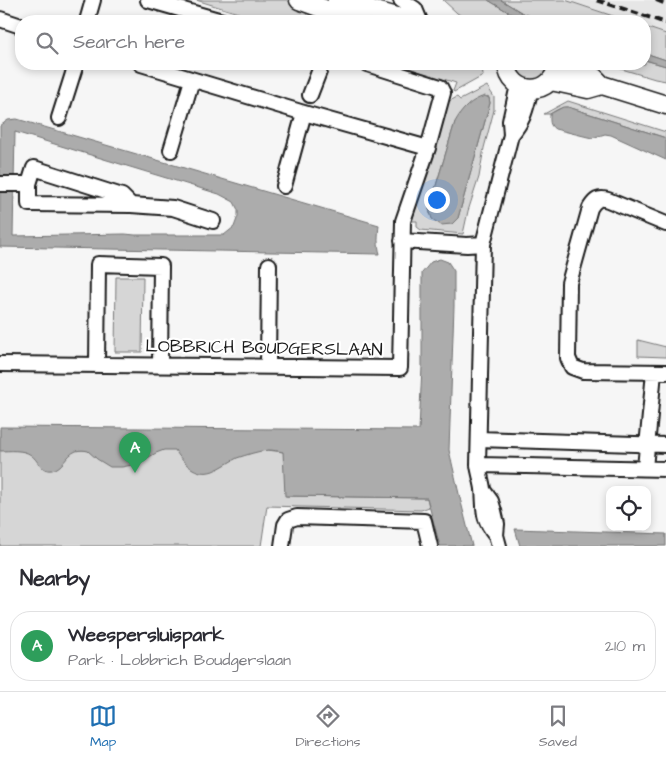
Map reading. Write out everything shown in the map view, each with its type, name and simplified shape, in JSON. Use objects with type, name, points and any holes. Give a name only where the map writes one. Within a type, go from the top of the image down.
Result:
[{"type":"main road","points":[[299,0],[374,15]]},
{"type":"main road","points":[[338,9],[350,15]]},
{"type":"main road","points":[[507,70],[513,80],[524,87],[542,87],[555,70],[594,77],[602,85],[666,105]]},
{"type":"street","points":[[88,15],[93,0]]},
{"type":"street","points":[[148,0],[201,15]]},
{"type":"street","points":[[401,0],[414,9],[417,15]]},
{"type":"street","points":[[0,19],[15,24]]},
{"type":"street","points":[[60,118],[74,70]]},
{"type":"street","points":[[160,70],[428,148]]},
{"type":"street","points":[[310,95],[320,70]]},
{"type":"street","name":"LOBBRICH BOUDGERSLAAN","points":[[0,364],[400,368],[404,221],[443,95],[440,87],[386,70]]},
{"type":"street","points":[[171,150],[192,80]]},
{"type":"street","points":[[498,540],[488,526],[484,513],[483,489],[478,465],[483,244],[511,135],[510,121],[524,87]]},
{"type":"street","points":[[284,186],[304,113]]},
{"type":"street","points":[[131,205],[122,196],[34,168],[24,184],[29,204],[131,205],[173,208],[213,220]]},
{"type":"street","points":[[0,184],[24,184]]},
{"type":"street","points":[[645,468],[660,372],[583,371],[572,367],[568,358],[569,283],[590,208],[596,200],[602,198],[608,200],[666,224]]},
{"type":"street","points":[[402,241],[467,245],[483,244]]},
{"type":"street","points":[[97,365],[98,264],[161,266],[160,365]]},
{"type":"street","points":[[268,366],[269,265]]},
{"type":"street","points":[[479,439],[666,445]]},
{"type":"street","points":[[478,465],[666,469]]},
{"type":"street","points":[[282,546],[288,520],[297,517],[424,521],[430,546]]},
{"type":"shaded area","points":[[196,0],[287,0],[321,15],[245,15]]},
{"type":"shaded area","points":[[443,0],[488,0],[514,15],[460,15]]},
{"type":"shaded area","points":[[488,0],[501,0],[527,15],[514,15]]},
{"type":"shaded area","points":[[501,0],[565,0],[610,15],[527,15]]},
{"type":"shaded area","points":[[565,0],[666,0],[666,34],[651,29],[651,15],[610,15]]},
{"type":"shaded area","points":[[651,29],[666,34],[666,60],[651,55]]},
{"type":"shaded area","points":[[651,55],[666,60],[666,66],[651,62]]},
{"type":"shaded area","points":[[651,62],[666,66],[666,81],[625,70],[651,70]]},
{"type":"shaded area","points":[[415,70],[482,70],[483,76],[454,92],[456,83]]},
{"type":"shaded area","points":[[517,70],[548,70],[546,76],[529,82],[518,75]]},
{"type":"shaded area","points":[[487,86],[494,97],[494,110],[479,177],[463,234],[421,230],[417,227],[417,221],[412,221],[448,102],[457,97],[460,100]],"holes":[[[488,96],[490,103],[458,218],[430,214],[429,209],[455,122]]]},
{"type":"shaded area","points":[[485,96],[489,98],[490,103],[458,218],[452,224],[441,225],[432,219],[429,209],[455,122],[467,106]]},
{"type":"shaded area","points":[[568,101],[666,132],[666,138],[568,107],[550,114],[544,114]]},
{"type":"shaded area","points":[[563,107],[666,138],[666,160],[611,135],[605,134],[592,138],[555,129],[550,121],[550,114]]},
{"type":"shaded area","points":[[17,119],[379,225],[378,243],[380,254],[0,247],[0,126],[8,120]],"holes":[[[15,132],[219,194],[234,202],[238,210],[234,227],[224,235],[13,236]]]},
{"type":"shaded area","points":[[440,259],[448,262],[454,271],[449,450],[472,546],[440,546],[427,498],[285,496],[283,452],[274,450],[252,453],[237,458],[216,470],[207,472],[191,468],[175,450],[164,450],[137,464],[110,467],[84,450],[73,453],[59,467],[52,470],[42,467],[28,453],[0,451],[0,427],[419,430],[422,367],[422,273],[431,262]]},
{"type":"shaded area","points":[[116,277],[143,277],[142,352],[115,352]]},
{"type":"shaded area","points":[[638,340],[666,347],[666,357],[638,356]]},
{"type":"shaded area","points":[[0,429],[102,431],[284,452],[286,496],[427,498],[429,507],[421,510],[267,506],[261,546],[0,546]]},
{"type":"shaded area","points":[[515,529],[666,534],[666,546],[520,546]]},
{"type":"railway","points":[[597,0],[642,15]]},
{"type":"railway","points":[[656,0],[666,4]]},
{"type":"railway","points":[[651,18],[666,23]]},
{"type":"place","name":"Weespersluispark","points":[[135,473]]}]
